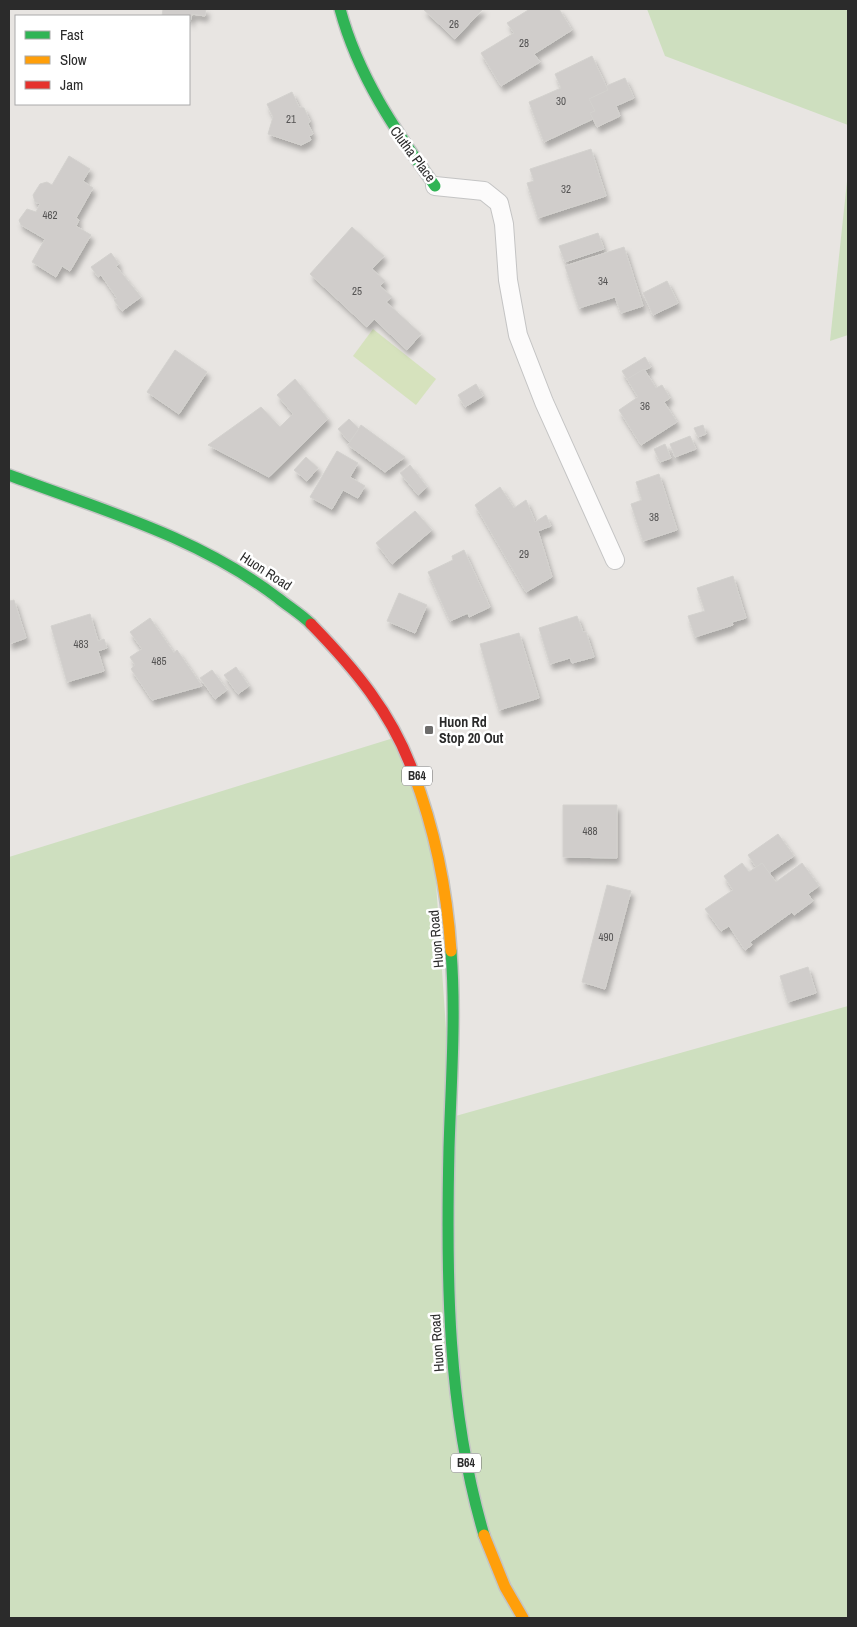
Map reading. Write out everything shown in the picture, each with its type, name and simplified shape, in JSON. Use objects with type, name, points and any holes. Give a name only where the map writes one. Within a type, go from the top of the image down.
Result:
[{"type":"main road","name":"Clutha Place","points":[[340,9],[345,33],[363,78],[385,117],[435,186]]},
{"type":"main road","name":"Huon Road","points":[[9,475],[151,528],[204,550],[285,601],[345,656],[370,688],[400,736],[421,785],[432,824],[449,906],[454,986],[450,1298],[454,1368],[460,1424],[476,1506],[487,1544],[501,1579],[523,1618]]},
{"type":"lane","name":"Clutha Place","points":[[435,186],[484,191],[499,203],[504,224],[508,280],[518,335],[533,376],[615,560]]},
{"type":"green space","points":[[647,9],[848,9],[848,125],[665,56]]},
{"type":"green space","points":[[848,172],[848,335],[830,341]]},
{"type":"green space","points":[[373,329],[436,379],[416,405],[353,356]]},
{"type":"green space","points":[[400,736],[432,824],[452,1117],[848,1006],[848,1618],[9,1618],[9,857]]},
{"type":"building","points":[[163,9],[206,9],[205,16],[192,14],[190,22],[190,15],[162,15]]},
{"type":"building","points":[[423,9],[483,9],[455,39]]},
{"type":"building","points":[[530,9],[559,9],[572,30],[534,54],[540,62],[501,86],[481,53],[514,33],[507,23]]},
{"type":"building","points":[[592,56],[608,90],[589,99],[595,111],[590,113],[593,119],[544,142],[529,102],[561,88],[555,74]]},
{"type":"building","points":[[625,78],[634,98],[616,106],[620,116],[597,127],[590,113],[595,111],[589,99],[608,90],[606,86]]},
{"type":"building","points":[[292,92],[299,107],[304,108],[313,134],[309,136],[311,140],[301,145],[268,134],[273,117],[267,104]]},
{"type":"building","points":[[591,149],[606,196],[538,218],[527,183],[534,181],[530,169]]},
{"type":"building","points":[[69,156],[90,169],[83,181],[93,188],[76,218],[79,220],[76,226],[91,235],[70,271],[62,266],[56,277],[32,262],[45,239],[21,225],[19,220],[27,209],[36,212],[40,204],[35,202],[33,195],[40,184],[47,182],[52,185]]},
{"type":"building","points":[[352,227],[384,256],[372,269],[385,281],[380,286],[392,297],[386,302],[421,334],[407,350],[374,319],[367,327],[310,274]]},
{"type":"building","points":[[598,233],[604,249],[565,262],[559,246]]},
{"type":"building","points":[[624,247],[643,306],[621,313],[615,297],[579,308],[565,266]]},
{"type":"building","points":[[111,253],[119,264],[116,266],[141,297],[122,311],[114,300],[117,298],[101,275],[98,277],[91,267]]},
{"type":"building","points":[[667,281],[678,303],[653,315],[643,293]]},
{"type":"building","points":[[175,350],[207,372],[179,414],[147,392]]},
{"type":"building","points":[[645,357],[651,367],[627,379],[622,371]]},
{"type":"building","points":[[644,369],[656,388],[662,385],[670,398],[664,402],[677,422],[641,445],[619,410],[638,397],[627,379]]},
{"type":"building","points":[[295,379],[328,419],[269,477],[208,445],[261,407],[280,427],[293,414],[277,395]]},
{"type":"building","points":[[476,384],[483,396],[465,407],[458,395]]},
{"type":"building","points":[[349,419],[359,429],[349,442],[338,429]]},
{"type":"building","points":[[361,425],[405,457],[385,472],[348,445]]},
{"type":"building","points":[[703,425],[706,434],[698,437],[694,428]]},
{"type":"building","points":[[690,436],[696,449],[675,457],[670,444]]},
{"type":"building","points":[[665,444],[671,458],[660,462],[654,449]]},
{"type":"building","points":[[337,451],[358,463],[350,477],[365,486],[358,498],[343,490],[332,509],[310,497]]},
{"type":"building","points":[[306,457],[318,468],[307,481],[294,470]]},
{"type":"building","points":[[410,465],[427,487],[418,495],[400,473]]},
{"type":"building","points":[[659,474],[677,530],[643,541],[631,504],[642,500],[636,482]]},
{"type":"building","points":[[500,487],[514,508],[526,500],[535,522],[546,515],[551,526],[538,531],[552,577],[526,592],[475,505]]},
{"type":"building","points":[[415,511],[432,530],[392,564],[376,543]]},
{"type":"building","points":[[464,550],[490,607],[469,617],[468,613],[450,621],[428,572],[453,560],[452,556]]},
{"type":"building","points":[[733,576],[746,618],[732,622],[733,625],[695,637],[688,616],[705,611],[697,588]]},
{"type":"building","points":[[399,593],[427,605],[415,633],[387,621]]},
{"type":"building","points":[[9,597],[10,601],[14,600],[26,638],[9,644]]},
{"type":"building","points":[[90,614],[98,641],[104,639],[107,648],[98,651],[104,671],[67,682],[51,626]]},
{"type":"building","points":[[577,616],[583,632],[586,632],[594,657],[572,663],[570,658],[550,664],[539,628]]},
{"type":"building","points":[[150,618],[174,653],[177,650],[202,686],[152,700],[131,669],[135,665],[130,657],[142,649],[130,632]]},
{"type":"building","points":[[519,633],[539,698],[499,710],[480,644]]},
{"type":"building","points":[[236,667],[249,686],[238,694],[224,675]]},
{"type":"building","points":[[212,670],[227,690],[215,699],[200,678]]},
{"type":"building","points":[[563,805],[617,805],[617,858],[563,857]]},
{"type":"building","points":[[778,834],[794,856],[769,873],[762,863],[756,867],[748,855]]},
{"type":"building","points":[[742,863],[749,872],[762,863],[776,882],[802,863],[819,886],[808,894],[813,901],[794,915],[792,912],[750,942],[752,945],[745,950],[729,926],[721,931],[705,909],[733,890],[724,876]]},
{"type":"building","points":[[607,885],[631,891],[605,989],[582,982]]},
{"type":"building","points":[[808,967],[816,993],[788,1002],[780,976]]},
{"type":"traffic: fast","points":[[340,9],[367,80],[392,123],[435,186]]},
{"type":"traffic: fast","points":[[9,475],[114,513],[215,558],[278,598],[311,624]]},
{"type":"traffic: fast","points":[[451,951],[453,1024],[448,1197],[449,1294],[456,1392],[462,1440],[484,1535]]},
{"type":"traffic: slow","points":[[413,772],[428,816],[439,860],[451,951]]},
{"type":"traffic: slow","points":[[484,1535],[505,1587],[523,1618]]},
{"type":"traffic: jam","points":[[311,624],[342,657],[370,692],[394,730],[413,772]]},
{"type":"place","name":"Huon Rd Stop 20 Out","points":[[429,730]]}]
